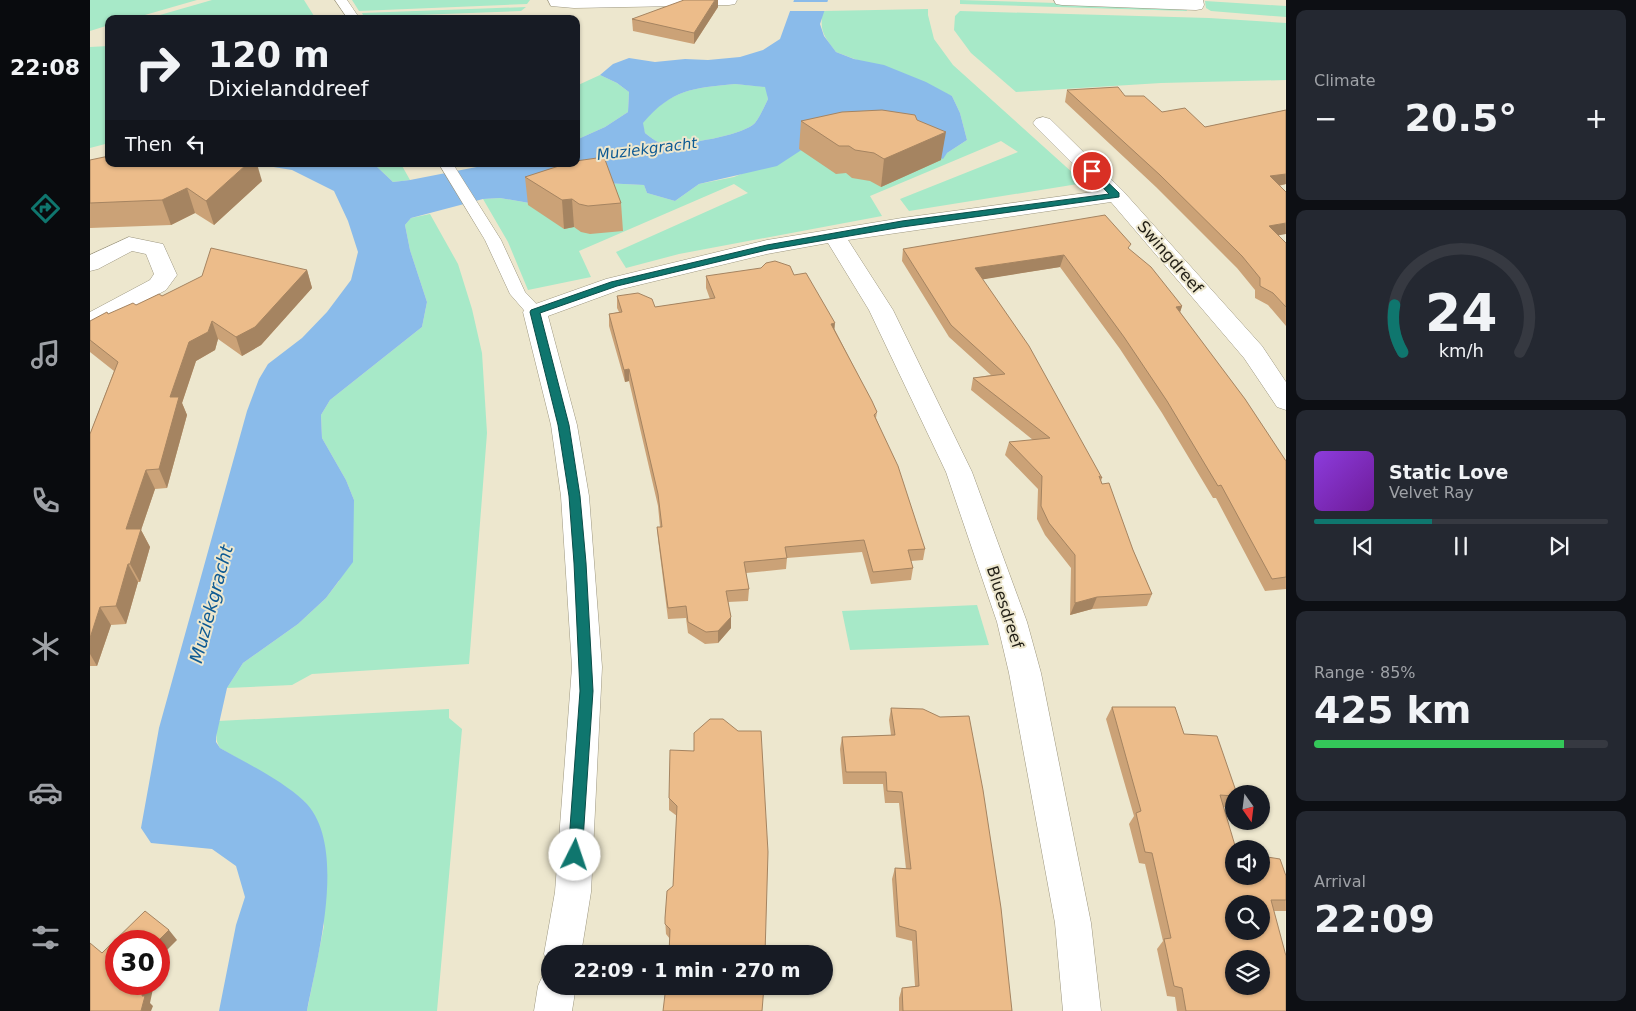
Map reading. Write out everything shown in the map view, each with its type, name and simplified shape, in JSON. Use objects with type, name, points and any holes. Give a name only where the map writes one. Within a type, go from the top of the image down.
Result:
[{"type":"street","points":[[556,0],[574,3],[729,0]]},
{"type":"street","points":[[1062,0],[1196,5],[1195,0]]},
{"type":"street","name":"Swingdreef","points":[[1043,124],[1116,195],[1253,352],[1286,401]]},
{"type":"street","points":[[564,945],[573,892],[586,667],[575,496],[564,425],[535,312],[614,284],[767,247],[834,235],[1116,195]]},
{"type":"street","name":"Bluesdreef","points":[[834,235],[881,310],[959,472],[1012,622],[1024,672],[1073,923],[1082,1011]]},
{"type":"street","points":[[90,264],[129,244],[155,249],[166,275],[158,285],[90,322]]},
{"type":"street","points":[[553,1011],[556,995]]},
{"type":"lane","points":[[342,0],[351,15]]},
{"type":"lane","points":[[449,167],[493,240],[518,294],[535,312]]},
{"type":"green space","points":[[90,0],[197,0],[145,15],[105,15],[105,26],[90,31]]},
{"type":"green space","points":[[212,0],[304,0],[313,15],[160,15]]},
{"type":"green space","points":[[352,0],[530,0],[527,4],[359,11]]},
{"type":"green space","points":[[960,0],[1186,7],[1187,11],[960,4]]},
{"type":"green space","points":[[1205,1],[1286,6],[1286,17],[1211,11],[1206,8]]},
{"type":"green space","points":[[526,7],[521,11],[416,15],[363,15],[362,13]]},
{"type":"green space","points":[[928,9],[934,39],[953,65],[1084,183],[909,211],[900,199],[1018,152],[1001,141],[870,196],[882,216],[679,254],[626,268],[616,252],[748,193],[734,184],[579,251],[591,277],[528,290],[508,242],[483,199],[500,198],[535,204],[603,183],[644,185],[647,193],[675,201],[699,184],[734,177],[803,149],[947,153],[967,140],[960,113],[952,96],[836,52],[822,29],[823,11]]},
{"type":"green space","points":[[960,11],[1209,18],[1286,23],[1286,80],[1161,83],[1016,92],[971,53],[954,30],[955,16]]},
{"type":"green space","points":[[105,46],[105,144],[90,148],[90,47]]},
{"type":"green space","points":[[600,75],[617,83],[629,92],[628,112],[605,127],[580,138],[580,84]]},
{"type":"green space","points":[[735,84],[766,87],[768,99],[757,121],[748,128],[708,140],[678,143],[658,142],[645,133],[642,123],[663,103],[674,97],[695,89]]},
{"type":"green space","points":[[377,167],[403,167],[410,180],[393,182]]},
{"type":"green space","points":[[430,214],[458,264],[472,309],[482,353],[487,433],[469,664],[312,674],[292,685],[227,688],[243,663],[298,624],[326,598],[339,581],[354,500],[346,480],[322,438],[321,415],[330,400],[422,327],[427,302],[410,250],[405,225],[411,218]]},
{"type":"green space","points":[[977,605],[989,645],[850,650],[842,611]]},
{"type":"green space","points":[[449,709],[449,718],[462,729],[437,1011],[307,1011],[324,926],[305,802],[271,778],[220,748],[216,738],[218,721]]},
{"type":"water","name":"Muziekgracht","points":[[794,0],[828,0],[820,24],[824,36],[836,52],[854,59],[884,65],[926,82],[952,96],[960,113],[967,140],[947,153],[943,159],[915,147],[803,149],[777,166],[699,184],[675,201],[647,193],[644,185],[603,183],[535,204],[500,198],[483,199],[411,218],[405,225],[410,250],[427,302],[422,327],[330,400],[321,415],[322,438],[346,480],[354,500],[353,562],[326,598],[298,624],[243,663],[227,688],[216,737],[216,742],[220,748],[264,772],[304,801],[317,820],[325,844],[327,872],[326,902],[307,1011],[219,1011],[236,925],[245,897],[236,866],[212,849],[151,843],[141,828],[159,728],[247,411],[259,379],[268,364],[302,338],[327,312],[351,280],[358,252],[348,221],[334,191],[292,170],[274,167],[377,167],[393,182],[477,167],[580,167],[580,138],[605,127],[628,112],[629,92],[617,83],[600,75],[613,64],[629,58],[655,62],[685,59],[708,60],[740,57],[763,50],[780,39]],"holes":[[[735,84],[765,87],[768,99],[755,123],[748,128],[723,136],[692,142],[666,143],[658,142],[645,133],[643,123],[664,103],[684,92]]]},
{"type":"pier","points":[[791,2],[830,2],[826,11],[787,11]]},
{"type":"building","points":[[684,0],[715,0],[694,33],[632,19]]},
{"type":"building","points":[[1118,87],[1125,96],[1144,96],[1162,112],[1185,108],[1205,127],[1286,110],[1286,174],[1270,176],[1286,192],[1286,223],[1269,226],[1286,243],[1286,307],[1273,293],[1260,286],[1260,278],[1242,256],[1160,175],[1067,90]]},
{"type":"building","points":[[882,110],[915,115],[917,120],[946,132],[884,159],[874,153],[855,150],[849,146],[839,146],[801,121],[842,112]]},
{"type":"building","points":[[105,157],[105,167],[244,167],[206,201],[187,188],[162,200],[90,203],[90,160]]},
{"type":"building","points":[[604,157],[621,203],[588,206],[579,204],[572,199],[562,200],[525,177],[556,167],[580,167],[580,160]]},
{"type":"building","points":[[1105,215],[1131,244],[1128,248],[1151,267],[1182,306],[1176,307],[1245,399],[1286,461],[1286,577],[1272,579],[1221,485],[1218,486],[1167,401],[1124,337],[1064,255],[975,268],[1029,346],[1102,478],[1099,476],[1102,484],[1109,483],[1133,550],[1152,594],[1097,597],[1075,603],[1075,555],[1049,523],[1041,506],[1042,476],[1009,442],[1050,438],[973,378],[1005,374],[951,325],[903,249]]},
{"type":"building","points":[[211,248],[307,270],[255,327],[236,337],[212,321],[208,332],[189,342],[170,397],[179,397],[159,469],[146,470],[126,529],[141,529],[130,564],[128,564],[116,606],[100,607],[90,638],[90,434],[118,362],[90,340],[90,321],[107,312],[108,314],[133,303],[136,305],[159,294],[162,296],[202,276]]},
{"type":"building","points":[[775,261],[790,266],[794,275],[806,273],[835,323],[831,324],[877,412],[874,415],[898,466],[925,549],[908,550],[913,568],[873,572],[864,540],[785,547],[787,558],[744,562],[749,589],[726,591],[731,617],[718,631],[706,632],[688,622],[686,606],[668,608],[657,527],[662,527],[658,494],[629,369],[624,370],[609,314],[622,312],[617,296],[638,293],[652,299],[655,307],[715,298],[706,276],[761,268],[766,263]]},
{"type":"building","points":[[1112,707],[1175,707],[1184,734],[1217,736],[1234,785],[1225,785],[1225,795],[1220,795],[1225,812],[1225,830],[1230,830],[1233,840],[1225,840],[1225,885],[1270,885],[1270,857],[1280,859],[1286,876],[1286,900],[1271,900],[1286,956],[1286,1011],[1186,1011],[1182,988],[1174,986],[1164,939],[1171,938],[1152,853],[1145,852],[1136,813],[1141,811]]},
{"type":"building","points":[[891,708],[923,709],[940,717],[969,716],[983,790],[1001,908],[1012,1011],[903,1011],[902,988],[919,986],[916,931],[899,926],[895,868],[911,869],[902,792],[887,791],[886,772],[846,772],[842,737],[895,735]]},
{"type":"building","points":[[710,719],[723,719],[738,731],[761,731],[768,852],[765,945],[669,945],[670,929],[665,924],[665,918],[667,891],[673,886],[677,806],[669,798],[670,750],[694,751],[694,733]]},
{"type":"building","points":[[145,911],[169,930],[126,930]]},
{"type":"building","points":[[90,943],[102,953],[105,950],[105,995],[145,996],[141,1011],[90,1011]]},
{"type":"building","points":[[665,995],[763,995],[762,1011],[663,1011]]},
{"type":"route","points":[[575,855],[586,691],[580,563],[575,496],[564,425],[535,312],[614,284],[767,247],[902,224],[1116,195],[1092,171]]}]
